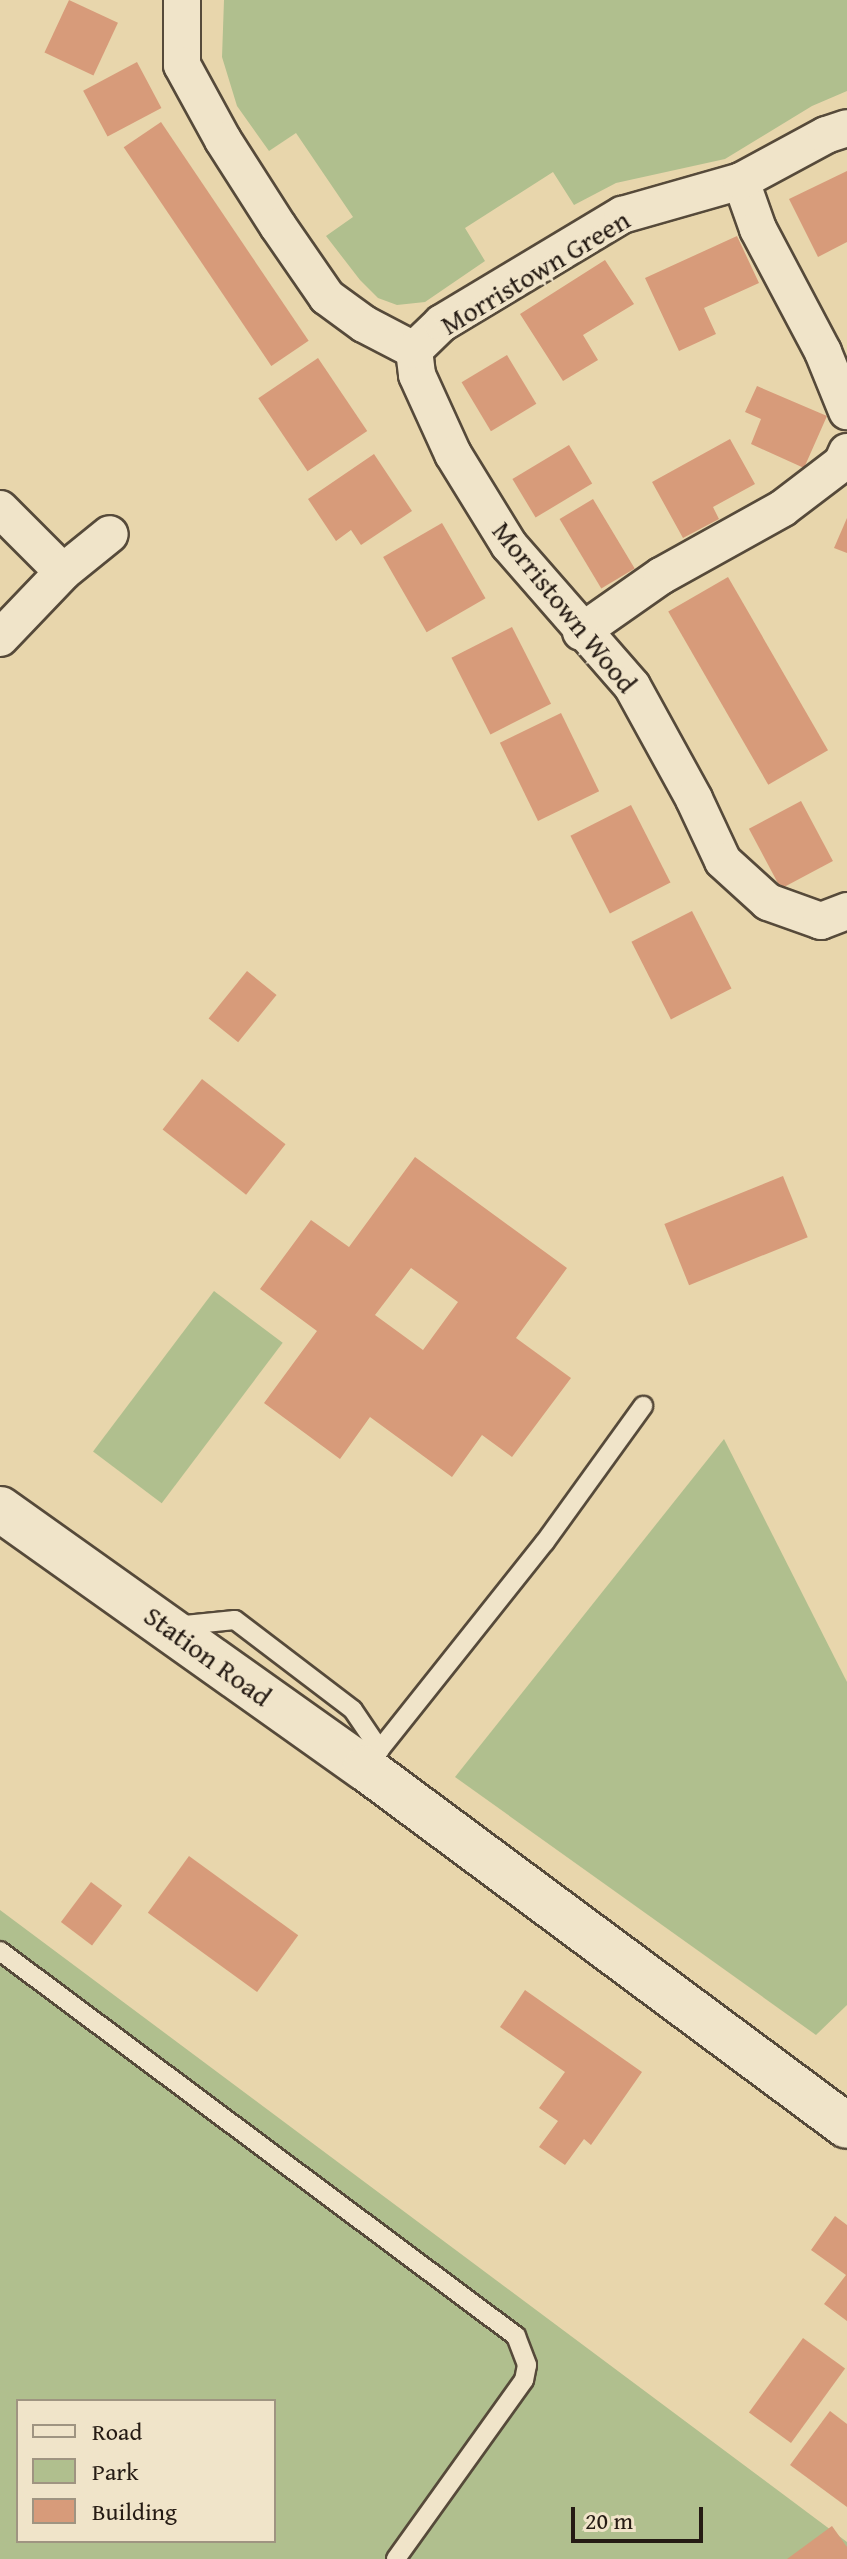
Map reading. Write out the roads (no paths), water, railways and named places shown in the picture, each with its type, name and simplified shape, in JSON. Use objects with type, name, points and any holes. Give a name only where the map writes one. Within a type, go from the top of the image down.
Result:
[{"type":"main road","name":"Station Road","points":[[0,1509],[168,1627],[372,1759],[414,1806],[847,2126]]},
{"type":"street","name":"Morristown Green","points":[[182,0],[182,65],[223,140],[278,226],[327,297],[364,324],[414,350],[442,323],[622,215],[741,181],[826,135],[847,128]]},
{"type":"street","points":[[741,181],[758,229],[823,352],[847,411]]},
{"type":"street","name":"Morristown Wood","points":[[414,350],[417,375],[453,454],[509,545],[581,632],[632,686],[694,799],[723,861],[768,902],[821,921],[847,911]]},
{"type":"street","points":[[581,632],[661,576],[783,508],[842,463],[847,452]]},
{"type":"street","points":[[0,509],[63,572]]},
{"type":"street","points":[[0,638],[63,572],[110,534]]},
{"type":"lane","points":[[372,1759],[545,1542],[643,1406]]},
{"type":"lane","points":[[0,1951],[516,2336],[527,2365],[524,2380],[396,2559]]}]
